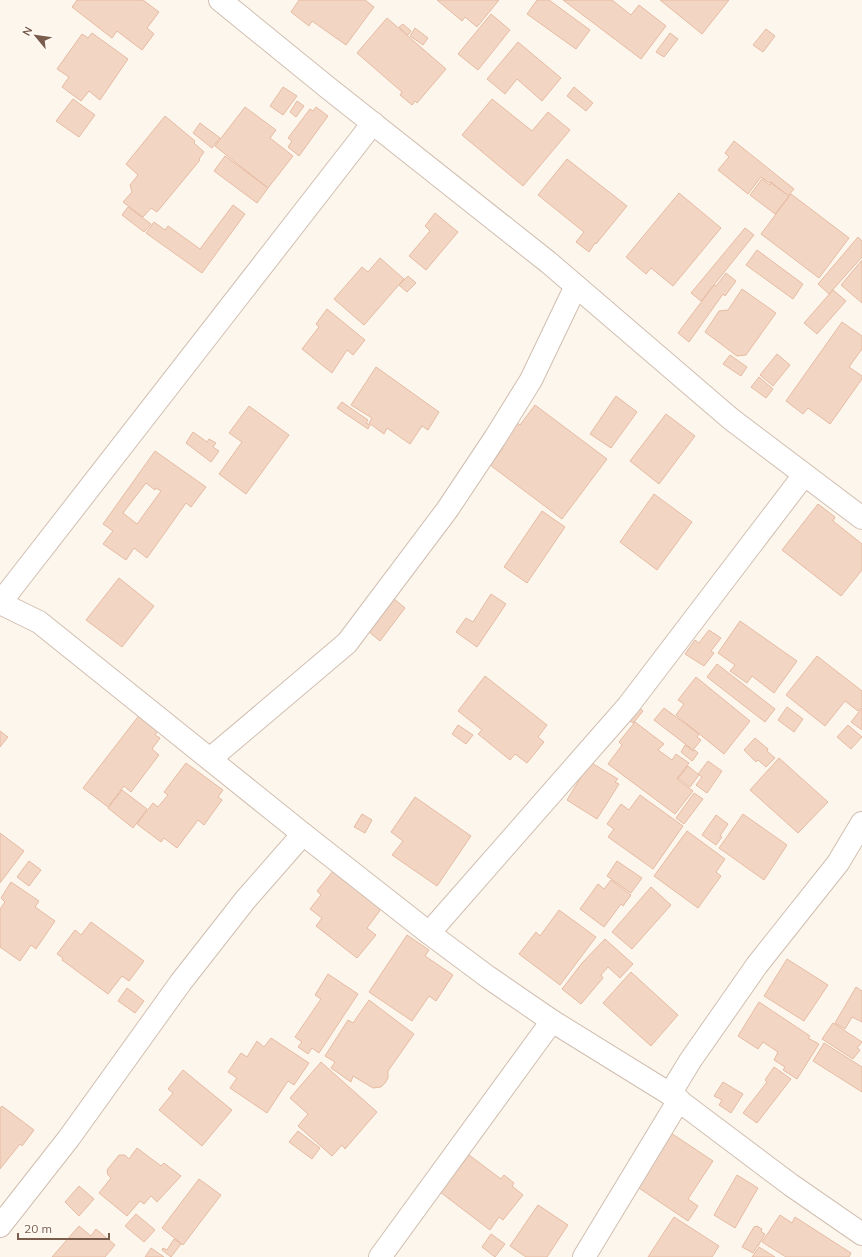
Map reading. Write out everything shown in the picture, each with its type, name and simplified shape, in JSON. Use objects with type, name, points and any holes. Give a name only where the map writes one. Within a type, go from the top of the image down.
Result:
[{"type":"street","points":[[220,0],[548,262],[731,419],[862,518]]},
{"type":"street","points":[[373,123],[0,603],[38,622],[303,834],[429,933],[488,977],[552,1021],[674,1097],[791,1185],[862,1234]]},
{"type":"street","points":[[210,759],[346,643],[447,510],[495,438],[530,380],[576,286]]},
{"type":"street","points":[[429,933],[628,706],[804,475]]},
{"type":"street","points":[[584,1257],[674,1097],[690,1061],[757,965],[838,863],[862,823]]},
{"type":"street","points":[[0,1226],[69,1138],[181,982],[246,899],[303,834]]},
{"type":"street","points":[[380,1257],[552,1021]]},
{"type":"building","points":[[77,0],[143,0],[159,12],[147,28],[154,34],[142,50],[117,31],[112,38],[72,7]]},
{"type":"building","points":[[299,0],[365,0],[374,7],[346,45],[312,21],[309,26],[291,12]]},
{"type":"building","points":[[437,0],[499,0],[477,27],[465,17],[462,21]]},
{"type":"building","points":[[537,0],[549,0],[590,30],[576,49],[527,14]]},
{"type":"building","points":[[563,0],[612,0],[631,15],[639,5],[666,26],[641,59]]},
{"type":"building","points":[[660,0],[729,0],[702,34]]},
{"type":"building","points":[[491,14],[510,30],[478,70],[458,54]]},
{"type":"building","points":[[387,18],[446,69],[417,103],[415,101],[412,105],[400,95],[402,92],[357,53]]},
{"type":"building","points":[[403,24],[411,31],[408,35],[399,27]]},
{"type":"building","points":[[415,28],[428,38],[423,45],[410,36]]},
{"type":"building","points":[[766,29],[775,36],[763,52],[753,45]]},
{"type":"building","points":[[92,33],[128,59],[100,100],[89,91],[81,101],[62,87],[69,77],[57,69],[82,34],[88,38]]},
{"type":"building","points":[[670,33],[678,39],[664,57],[656,52]]},
{"type":"building","points":[[518,42],[561,78],[542,101],[517,79],[505,94],[487,79]]},
{"type":"building","points":[[283,87],[297,96],[283,115],[270,106]]},
{"type":"building","points":[[574,87],[593,103],[586,111],[567,96]]},
{"type":"building","points":[[73,99],[95,115],[79,137],[56,121]]},
{"type":"building","points":[[492,99],[532,131],[548,112],[570,130],[523,186],[462,135]]},
{"type":"building","points":[[297,101],[304,106],[296,117],[290,112]]},
{"type":"building","points":[[245,107],[276,130],[270,138],[293,156],[268,188],[215,146]]},
{"type":"building","points":[[316,107],[328,116],[299,156],[288,147],[292,141],[288,138],[310,109],[313,111]]},
{"type":"building","points":[[165,116],[195,141],[194,143],[204,152],[199,159],[200,160],[157,212],[151,208],[143,217],[123,202],[132,192],[130,185],[138,175],[126,164]]},
{"type":"building","points":[[200,123],[220,138],[212,148],[193,133]]},
{"type":"building","points":[[734,141],[794,189],[788,196],[771,182],[770,183],[761,177],[748,194],[718,170],[729,157],[725,153]]},
{"type":"building","points":[[225,156],[268,188],[257,203],[214,171]]},
{"type":"building","points":[[567,159],[627,206],[589,252],[576,242],[584,232],[538,195]]},
{"type":"building","points":[[762,179],[770,185],[771,183],[789,196],[775,214],[750,195]]},
{"type":"building","points":[[679,193],[721,228],[673,286],[651,268],[646,274],[626,257]]},
{"type":"building","points":[[791,194],[849,238],[819,278],[761,234]]},
{"type":"building","points":[[233,205],[245,214],[202,273],[146,233],[154,222],[165,230],[168,226],[200,249]]},
{"type":"building","points":[[128,207],[151,224],[144,232],[122,215]]},
{"type":"building","points":[[435,213],[458,232],[426,270],[409,256],[430,231],[425,226]]},
{"type":"building","points":[[745,228],[754,235],[701,301],[691,293]]},
{"type":"building","points":[[858,237],[862,241],[862,257],[829,294],[818,284]]},
{"type":"building","points":[[757,250],[803,284],[793,299],[746,265]]},
{"type":"building","points":[[380,258],[404,279],[364,325],[334,299],[362,267],[368,272]]},
{"type":"building","points":[[862,260],[862,303],[841,285]]},
{"type":"building","points":[[726,273],[736,281],[725,296],[723,294],[689,342],[678,333],[714,285],[716,286]]},
{"type":"building","points":[[408,276],[416,283],[407,292],[399,285]]},
{"type":"building","points":[[742,289],[776,313],[746,355],[737,356],[705,332],[719,311],[728,310]]},
{"type":"building","points":[[833,290],[846,301],[817,334],[804,323]]},
{"type":"building","points":[[327,309],[365,340],[353,355],[347,350],[332,373],[302,349],[319,327],[316,324]]},
{"type":"building","points":[[842,322],[862,336],[862,349],[849,367],[862,376],[862,379],[830,424],[808,408],[803,414],[786,401]]},
{"type":"building","points":[[777,354],[790,365],[773,386],[760,375]]},
{"type":"building","points":[[730,355],[747,367],[741,376],[723,364]]},
{"type":"building","points":[[376,367],[439,412],[428,430],[422,426],[410,444],[387,428],[384,434],[369,423],[372,418],[351,405]]},
{"type":"building","points":[[759,377],[773,389],[766,398],[751,387]]},
{"type":"building","points":[[616,396],[637,412],[611,448],[590,434]]},
{"type":"building","points":[[342,402],[368,420],[366,423],[370,425],[368,429],[337,408]]},
{"type":"building","points":[[535,405],[607,459],[562,519],[490,465],[503,448],[496,442],[512,420],[520,425]]},
{"type":"building","points":[[249,406],[289,435],[246,494],[219,474],[242,442],[229,433]]},
{"type":"building","points":[[666,414],[695,436],[659,484],[630,461]]},
{"type":"building","points":[[193,432],[207,442],[209,439],[216,443],[213,447],[219,451],[211,462],[186,443]]},
{"type":"building","points":[[155,451],[206,487],[191,507],[186,503],[147,558],[134,548],[126,560],[103,544],[113,531],[103,524]],"holes":[[[146,483],[155,490],[156,488],[161,491],[137,524],[123,513]]]},
{"type":"building","points":[[654,494],[692,522],[657,570],[620,542]]},
{"type":"building","points":[[818,504],[835,517],[833,521],[862,544],[862,570],[841,596],[782,550]]},
{"type":"building","points":[[542,511],[565,527],[527,583],[504,567]]},
{"type":"building","points":[[119,578],[154,606],[122,647],[86,620]]},
{"type":"building","points":[[491,594],[506,604],[477,647],[456,632],[466,618],[473,622]]},
{"type":"building","points":[[393,598],[405,608],[380,641],[368,631]]},
{"type":"building","points":[[740,621],[797,661],[774,693],[752,676],[747,683],[730,671],[735,665],[718,653]]},
{"type":"building","points":[[709,630],[721,638],[711,651],[714,653],[704,666],[685,654],[695,640],[699,643]]},
{"type":"building","points":[[817,656],[862,691],[862,706],[858,711],[845,701],[825,726],[786,695]]},
{"type":"building","points":[[717,664],[775,709],[765,722],[707,677]]},
{"type":"building","points":[[485,676],[547,725],[538,737],[544,742],[527,763],[515,754],[510,760],[478,734],[482,730],[458,711]]},
{"type":"building","points":[[696,677],[750,721],[724,754],[676,715],[684,704],[678,700]]},
{"type":"building","points":[[636,705],[643,711],[633,723],[626,718]]},
{"type":"building","points":[[787,707],[803,719],[794,732],[778,720]]},
{"type":"building","points":[[664,708],[699,734],[697,737],[701,740],[693,750],[654,720]]},
{"type":"building","points":[[862,708],[862,730],[851,722]]},
{"type":"building","points":[[144,709],[163,724],[155,735],[160,738],[152,749],[159,755],[131,792],[124,786],[108,807],[83,788]]},
{"type":"building","points":[[635,722],[664,744],[658,750],[672,760],[676,754],[689,763],[677,779],[693,791],[675,814],[608,764],[622,745],[619,742]]},
{"type":"building","points":[[458,725],[473,735],[466,744],[452,734]]},
{"type":"building","points":[[848,725],[862,737],[851,749],[837,737]]},
{"type":"building","points":[[0,731],[8,737],[0,747]]},
{"type":"building","points":[[755,738],[768,749],[767,751],[775,758],[766,767],[758,760],[756,762],[744,750]]},
{"type":"building","points":[[685,745],[698,753],[692,761],[681,752]]},
{"type":"building","points":[[779,758],[828,802],[798,833],[750,790]]},
{"type":"building","points":[[708,761],[722,771],[707,793],[696,785],[702,777],[698,774]]},
{"type":"building","points":[[590,762],[618,779],[615,782],[619,784],[597,819],[567,800]]},
{"type":"building","points":[[186,763],[223,790],[218,797],[222,800],[204,825],[198,820],[177,848],[164,838],[161,842],[137,824],[153,803],[158,807],[168,795],[164,792]]},
{"type":"building","points":[[688,766],[699,775],[690,787],[678,778]]},
{"type":"building","points":[[122,790],[147,809],[133,828],[108,808]]},
{"type":"building","points":[[694,793],[703,799],[684,824],[676,818]]},
{"type":"building","points":[[640,795],[683,826],[653,869],[608,837],[614,829],[607,824],[621,804],[629,810]]},
{"type":"building","points":[[415,797],[471,836],[437,886],[392,855],[403,841],[391,832]]},
{"type":"building","points":[[362,814],[372,820],[365,833],[354,827]]},
{"type":"building","points":[[743,814],[787,845],[764,880],[719,848]]},
{"type":"building","points":[[716,815],[728,824],[720,836],[722,837],[716,845],[702,835]]},
{"type":"building","points":[[687,831],[725,859],[716,872],[721,876],[698,908],[654,876]]},
{"type":"building","points":[[0,833],[24,851],[0,883]]},
{"type":"building","points":[[29,861],[41,870],[29,886],[17,877]]},
{"type":"building","points":[[617,861],[642,878],[631,893],[607,876]]},
{"type":"building","points":[[333,871],[381,909],[367,928],[376,935],[357,958],[316,926],[322,918],[310,909],[321,895],[317,891]]},
{"type":"building","points":[[611,880],[631,895],[623,906],[621,904],[604,927],[580,909],[598,884],[604,889]]},
{"type":"building","points":[[11,882],[39,901],[35,907],[55,921],[36,949],[31,945],[20,961],[0,947],[0,909],[5,902],[1,898]]},
{"type":"building","points":[[651,887],[671,905],[632,949],[612,932]]},
{"type":"building","points":[[559,910],[596,937],[560,985],[519,954],[536,932],[540,936]]},
{"type":"building","points":[[91,922],[144,961],[129,981],[122,976],[108,994],[62,960],[63,958],[57,954],[75,930],[81,935]]},
{"type":"building","points":[[407,935],[429,950],[425,956],[453,975],[436,1001],[429,996],[412,1021],[369,992]]},
{"type":"building","points":[[605,939],[633,964],[620,978],[608,967],[601,975],[603,978],[581,1004],[562,989],[582,963]]},
{"type":"building","points":[[787,959],[828,985],[804,1021],[764,996]]},
{"type":"building","points":[[631,972],[678,1015],[651,1046],[603,1003]]},
{"type":"building","points":[[328,974],[358,994],[319,1053],[312,1048],[308,1054],[298,1047],[302,1042],[295,1037],[321,999],[315,995]]},
{"type":"building","points":[[856,987],[862,991],[862,1022],[852,1017],[845,1029],[835,1023]]},
{"type":"building","points":[[127,988],[144,1001],[135,1013],[118,1001]]},
{"type":"building","points":[[369,1000],[414,1034],[388,1071],[388,1078],[385,1083],[381,1087],[373,1088],[353,1076],[351,1082],[331,1068],[335,1062],[325,1056],[348,1020],[353,1023]]},
{"type":"building","points":[[759,1002],[810,1036],[808,1038],[819,1044],[797,1079],[783,1070],[785,1067],[774,1060],[778,1052],[763,1042],[758,1049],[738,1036]]},
{"type":"building","points":[[833,1023],[862,1042],[857,1048],[860,1050],[853,1059],[822,1039]]},
{"type":"building","points":[[271,1038],[309,1063],[294,1085],[288,1081],[267,1113],[230,1088],[237,1078],[228,1072],[241,1053],[247,1057],[257,1041],[264,1047]]},
{"type":"building","points":[[824,1043],[862,1067],[862,1092],[813,1061]]},
{"type":"building","points":[[321,1062],[377,1112],[345,1149],[342,1145],[332,1156],[298,1126],[308,1114],[290,1098]]},
{"type":"building","points":[[774,1067],[791,1079],[757,1123],[743,1113],[767,1082],[765,1080]]},
{"type":"building","points":[[183,1070],[232,1110],[202,1146],[159,1110],[173,1093],[168,1089]]},
{"type":"building","points":[[723,1082],[743,1094],[731,1113],[719,1105],[722,1100],[714,1096]]},
{"type":"building","points":[[2,1106],[34,1130],[22,1146],[20,1144],[0,1169],[0,1108]]},
{"type":"building","points":[[298,1131],[320,1148],[312,1159],[289,1142]]},
{"type":"building","points":[[668,1131],[713,1161],[688,1199],[698,1206],[688,1221],[633,1184]]},
{"type":"building","points":[[137,1148],[161,1166],[164,1163],[181,1176],[157,1202],[151,1196],[144,1204],[140,1201],[127,1216],[99,1193],[111,1178],[108,1175],[107,1170],[119,1155],[125,1155],[129,1159]]},
{"type":"building","points":[[469,1155],[501,1179],[504,1175],[514,1183],[512,1186],[523,1195],[503,1220],[499,1217],[490,1230],[440,1192]]},
{"type":"building","points":[[737,1175],[758,1188],[735,1228],[714,1215]]},
{"type":"building","points":[[199,1179],[221,1195],[183,1245],[162,1228]]},
{"type":"building","points":[[79,1186],[94,1199],[79,1216],[65,1202]]},
{"type":"building","points":[[538,1205],[568,1225],[547,1257],[526,1257],[510,1246]]},
{"type":"building","points":[[136,1214],[155,1230],[144,1242],[125,1226]]},
{"type":"building","points":[[780,1215],[792,1223],[795,1217],[851,1253],[849,1257],[786,1257],[762,1242]]},
{"type":"building","points":[[674,1217],[719,1246],[712,1257],[648,1257]]},
{"type":"building","points":[[79,1226],[91,1236],[96,1229],[115,1245],[105,1257],[52,1257]]},
{"type":"building","points":[[757,1226],[762,1229],[761,1232],[765,1234],[753,1253],[742,1247],[754,1227]]},
{"type":"building","points":[[491,1234],[505,1244],[495,1257],[482,1247]]},
{"type":"building","points":[[174,1239],[181,1244],[171,1257],[162,1250],[163,1248],[167,1250]]},
{"type":"building","points":[[759,1247],[775,1257],[752,1257]]},
{"type":"building","points":[[151,1248],[164,1257],[145,1257]]}]
